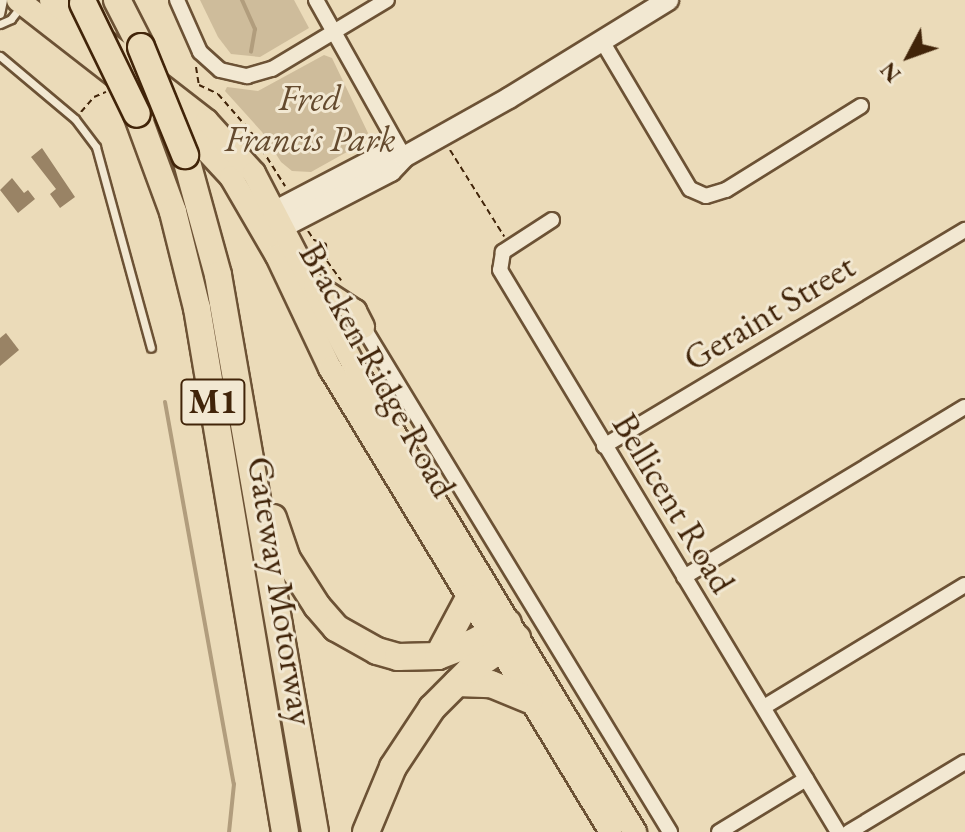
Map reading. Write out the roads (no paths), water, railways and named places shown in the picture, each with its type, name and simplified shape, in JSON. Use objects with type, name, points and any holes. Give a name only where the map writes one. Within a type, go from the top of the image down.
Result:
[{"type":"highway","name":"Gateway Motorway","points":[[117,0],[141,47],[185,155],[218,275],[315,832]]},
{"type":"highway","name":"Gateway Motorway","points":[[82,1],[137,114],[173,212],[197,308],[285,832]]},
{"type":"highway","points":[[255,489],[270,506],[279,538],[300,583],[336,628],[359,644],[398,657],[438,656],[504,636]]},
{"type":"highway","points":[[438,656],[444,639],[459,620],[469,598]]},
{"type":"highway","points":[[366,832],[378,797],[409,739],[457,683],[504,636]]},
{"type":"highway","points":[[457,683],[491,684],[530,700]]},
{"type":"main road","name":"Bracken Ridge Road","points":[[51,0],[207,121],[241,156],[504,636],[635,832]]},
{"type":"main road","name":"Bracken Ridge Road","points":[[16,1],[193,136],[278,224],[330,368],[469,598],[504,636],[530,700],[611,832]]},
{"type":"main road","points":[[314,285],[355,311],[363,327]]},
{"type":"street","points":[[177,0],[200,52],[220,70],[247,76],[272,69],[387,0]]},
{"type":"street","points":[[316,0],[404,157]]},
{"type":"street","points":[[278,224],[381,156],[404,157],[457,129],[668,0]]},
{"type":"street","points":[[602,41],[690,189],[706,196],[726,190],[861,106]]},
{"type":"street","name":"Bellicent Road","points":[[552,220],[503,252],[500,270],[838,832]]},
{"type":"street","name":"Geraint Street","points":[[604,446],[965,230]]},
{"type":"street","name":"Bracken Ridge Road","points":[[363,327],[670,832]]},
{"type":"street","points":[[684,577],[965,407]]},
{"type":"street","points":[[764,707],[965,585]]},
{"type":"street","points":[[849,832],[965,762]]},
{"type":"street","points":[[719,832],[806,779]]},
{"type":"lane","points":[[0,14],[16,1]]},
{"type":"lane","points":[[0,24],[11,19],[16,1]]},
{"type":"lane","points":[[0,56],[75,119],[96,147],[151,348]]},
{"type":"waterway","points":[[242,0],[255,29],[251,52]]},
{"type":"waterway","points":[[165,402],[234,784],[229,832]]},
{"type":"park label","name":"Fred Francis Park","points":[[310,118]]}]
